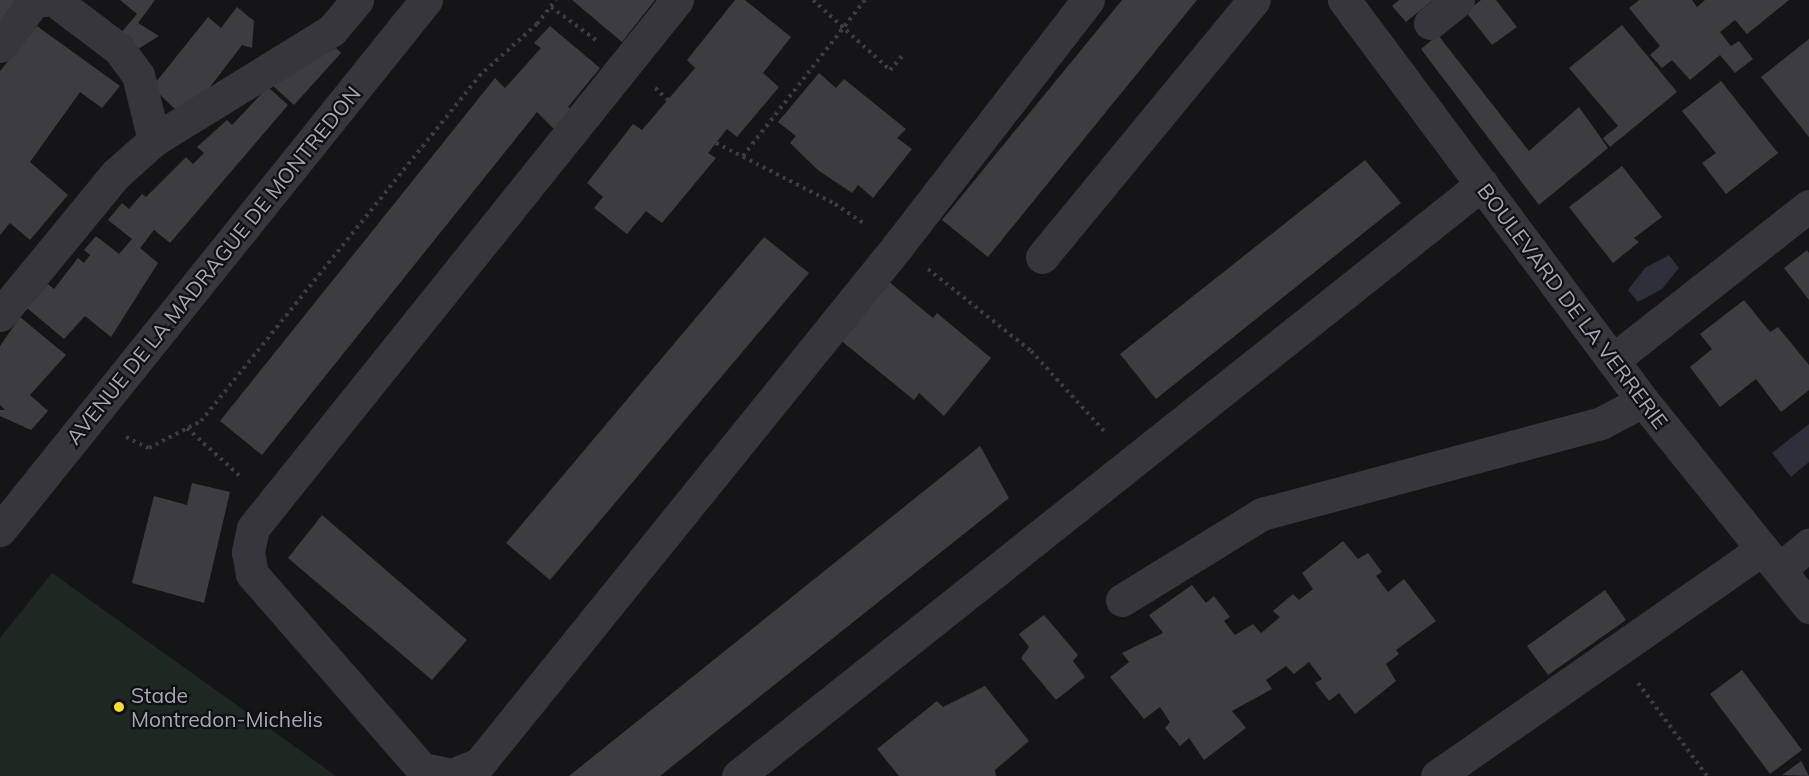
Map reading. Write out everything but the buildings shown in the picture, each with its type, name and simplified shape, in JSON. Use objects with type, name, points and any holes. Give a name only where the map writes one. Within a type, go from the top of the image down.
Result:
[{"type":"street","points":[[0,46],[35,0],[44,0]]},
{"type":"street","points":[[54,0],[119,48],[138,75],[154,140]]},
{"type":"street","points":[[0,315],[116,174],[154,140],[332,30],[357,0]]},
{"type":"street","name":"AVENUE DE LA MADRAGUE DE MONTREDON","points":[[0,530],[426,0]]},
{"type":"street","points":[[677,0],[253,528],[248,552],[252,574],[422,769],[452,776],[470,768],[487,755],[897,247],[1088,0]]},
{"type":"street","points":[[1042,257],[1254,0]]},
{"type":"street","name":"BOULEVARD DE LA VERRERIE","points":[[1344,0],[1643,401],[1809,607]]},
{"type":"street","points":[[1430,23],[1458,0]]},
{"type":"street","points":[[738,776],[1482,184]]},
{"type":"street","points":[[1612,360],[1809,206]]},
{"type":"street","points":[[1122,600],[1262,514],[1601,423],[1643,401]]},
{"type":"street","points":[[1443,774],[1615,652],[1771,559],[1809,545]]},
{"type":"path","points":[[90,419],[148,448],[201,421],[479,76],[537,24],[556,0]]},
{"type":"path","points":[[813,0],[890,70],[904,54]]},
{"type":"path","points":[[743,156],[865,0]]},
{"type":"path","points":[[716,142],[835,204],[897,247],[1031,351],[1132,462]]},
{"type":"path","points":[[187,429],[272,506]]},
{"type":"path","points":[[1615,652],[1707,776]]},
{"type":"shaded area","points":[[1669,255],[1679,268],[1662,289],[1638,302],[1628,290],[1645,268]]},
{"type":"shaded area","points":[[1809,424],[1809,462],[1791,477],[1772,453]]},
{"type":"shaded area","name":"Stade Montredon-Michelis","points":[[52,573],[336,776],[0,776],[0,638]]},
{"type":"place","name":"Stade Montredon-Michelis","points":[[119,707]]}]
